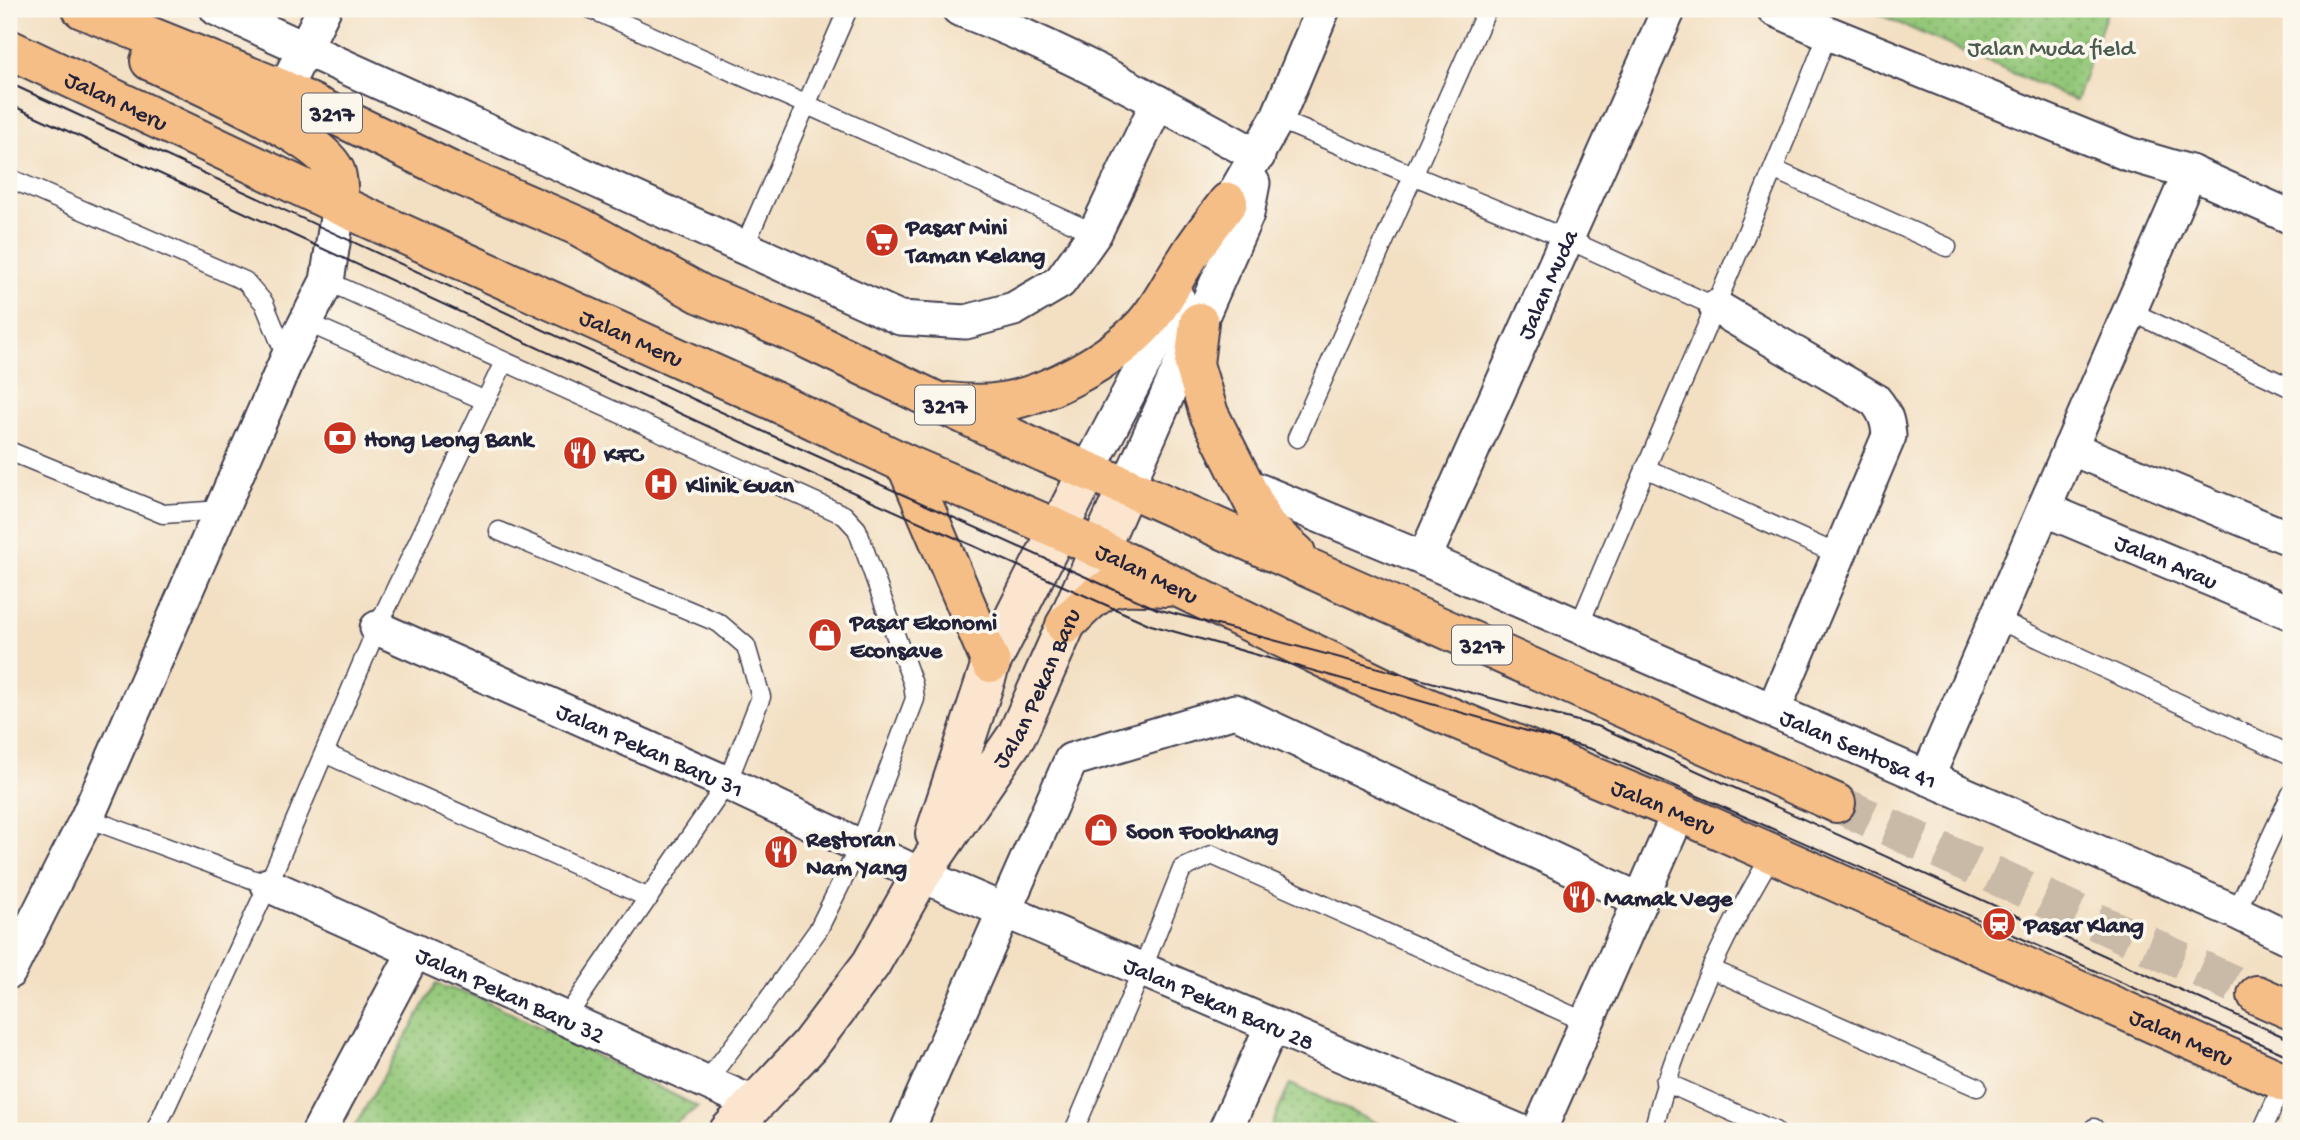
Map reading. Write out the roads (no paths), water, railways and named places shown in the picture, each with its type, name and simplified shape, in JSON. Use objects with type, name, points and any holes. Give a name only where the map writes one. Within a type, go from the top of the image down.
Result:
[{"type":"highway","points":[[52,9],[119,46],[294,132],[323,154],[336,173],[339,205]]},
{"type":"highway","name":"3217","points":[[82,9],[284,90],[459,174],[578,226],[701,293],[803,337],[1040,451],[1317,571],[1836,803]]},
{"type":"highway","name":"Jalan Meru","points":[[9,49],[339,205],[774,401],[906,464],[1099,548],[1412,701],[1679,812],[2288,1083]]},
{"type":"highway","points":[[803,337],[938,401],[1001,403],[1026,396],[1054,386],[1102,359],[1142,327],[1158,308],[1188,256],[1228,202]]},
{"type":"highway","points":[[1199,322],[1194,364],[1209,414],[1266,527],[1317,571]]},
{"type":"highway","points":[[906,464],[990,663]]},
{"type":"highway","points":[[1065,625],[1096,594],[1105,589],[1120,585],[1178,588]]},
{"type":"highway","points":[[2257,995],[2291,1010]]},
{"type":"street","points":[[217,9],[900,318],[965,322],[1014,309],[1060,282],[1095,233],[1158,102]]},
{"type":"street","points":[[284,90],[324,9]]},
{"type":"street","points":[[959,9],[996,15],[1258,156]]},
{"type":"street","points":[[1088,471],[1228,202],[1258,156],[1277,119],[1322,9]]},
{"type":"street","name":"Jalan Muda","points":[[1424,559],[1669,9]]},
{"type":"street","points":[[1774,9],[2128,154],[2190,172],[2291,217]]},
{"type":"street","points":[[1127,487],[1247,214],[1258,156]]},
{"type":"street","points":[[1927,778],[2190,172]]},
{"type":"street","points":[[9,972],[88,818],[287,359],[327,281],[339,205]]},
{"type":"street","points":[[1716,307],[1875,400],[1884,410],[1888,424],[1889,436],[1773,711]]},
{"type":"street","points":[[2070,448],[2291,539]]},
{"type":"street","name":"Jalan Pekan Baru","points":[[921,876],[990,663],[1088,471]]},
{"type":"street","name":"Jalan Sentosa 41","points":[[1243,484],[1424,559],[2236,912],[2291,939]]},
{"type":"street","name":"Jalan Pekan Baru","points":[[729,1131],[809,1046],[871,964],[921,876],[1017,735],[1127,487]]},
{"type":"street","name":"Jalan Arau","points":[[2044,509],[2291,613]]},
{"type":"street","name":"Jalan Pekan Baru 31","points":[[377,628],[727,783],[921,876]]},
{"type":"street","points":[[908,1131],[1071,761],[1235,711],[1640,900]]},
{"type":"street","points":[[1539,1131],[1679,812]]},
{"type":"street","name":"Jalan Pekan Baru 28","points":[[921,876],[1519,1131]]},
{"type":"street","name":"Jalan Pekan Baru 32","points":[[268,885],[755,1104]]},
{"type":"street","points":[[319,1131],[415,951]]},
{"type":"street","points":[[1225,1131],[1272,1026]]},
{"type":"lane","points":[[591,9],[1095,233]]},
{"type":"lane","points":[[744,247],[848,9]]},
{"type":"lane","points":[[1297,438],[1487,9]]},
{"type":"lane","points":[[1578,626],[1775,170],[1828,33]]},
{"type":"lane","points":[[1277,119],[1567,239],[1716,307]]},
{"type":"lane","points":[[1775,170],[1947,247]]},
{"type":"lane","points":[[9,178],[246,281],[264,303],[287,359]]},
{"type":"lane","points":[[327,281],[844,515],[857,528],[913,684],[915,699],[859,847],[818,930],[706,1082]]},
{"type":"lane","points":[[2130,311],[2291,388]]},
{"type":"lane","points":[[306,322],[486,401]]},
{"type":"lane","points":[[155,1131],[268,885],[377,628],[504,362]]},
{"type":"lane","points":[[9,452],[163,513],[222,510]]},
{"type":"lane","points":[[1645,468],[1839,555]]},
{"type":"lane","points":[[499,531],[719,623],[746,646],[761,696],[727,783],[565,1019]]},
{"type":"lane","points":[[1997,620],[2291,755]]},
{"type":"lane","points":[[324,753],[649,898]]},
{"type":"lane","points":[[2236,912],[2291,794]]},
{"type":"lane","points":[[88,818],[268,885]]},
{"type":"lane","points":[[1653,1131],[1665,1082],[1711,969],[1750,891],[1773,853]]},
{"type":"lane","points":[[1074,1131],[1182,869],[1212,855],[1586,1022]]},
{"type":"lane","points":[[1711,969],[1977,1087]]},
{"type":"lane","points":[[1665,1082],[1775,1131]]},
{"type":"lane","points":[[2262,1131],[2288,1083]]},
{"type":"tunnel","points":[[1836,803],[2257,995]]},
{"type":"tram line","points":[[9,83],[797,447],[1157,609],[1600,727],[2291,1040]]},
{"type":"tram line","points":[[9,104],[794,466],[1151,625],[1591,749],[2291,1057]]},
{"type":"place","name":"Pasar Mini Taman Kelang","points":[[882,240]]},
{"type":"place","name":"Hong Leong Bank","points":[[340,438]]},
{"type":"place","name":"KFC","points":[[580,453]]},
{"type":"place","name":"Klinik Guan","points":[[661,484]]},
{"type":"place","name":"Pasar Ekonomi Econsave","points":[[825,635]]},
{"type":"place","name":"Soon Fookhang","points":[[1101,830]]},
{"type":"place","name":"Restoran Nam Yang","points":[[781,852]]},
{"type":"place","name":"Mamak Vege","points":[[1579,897]]},
{"type":"place","name":"Pasar Klang","points":[[1999,924]]},
{"type":"park label","name":"Jalan Muda field","points":[[2051,47]]}]
